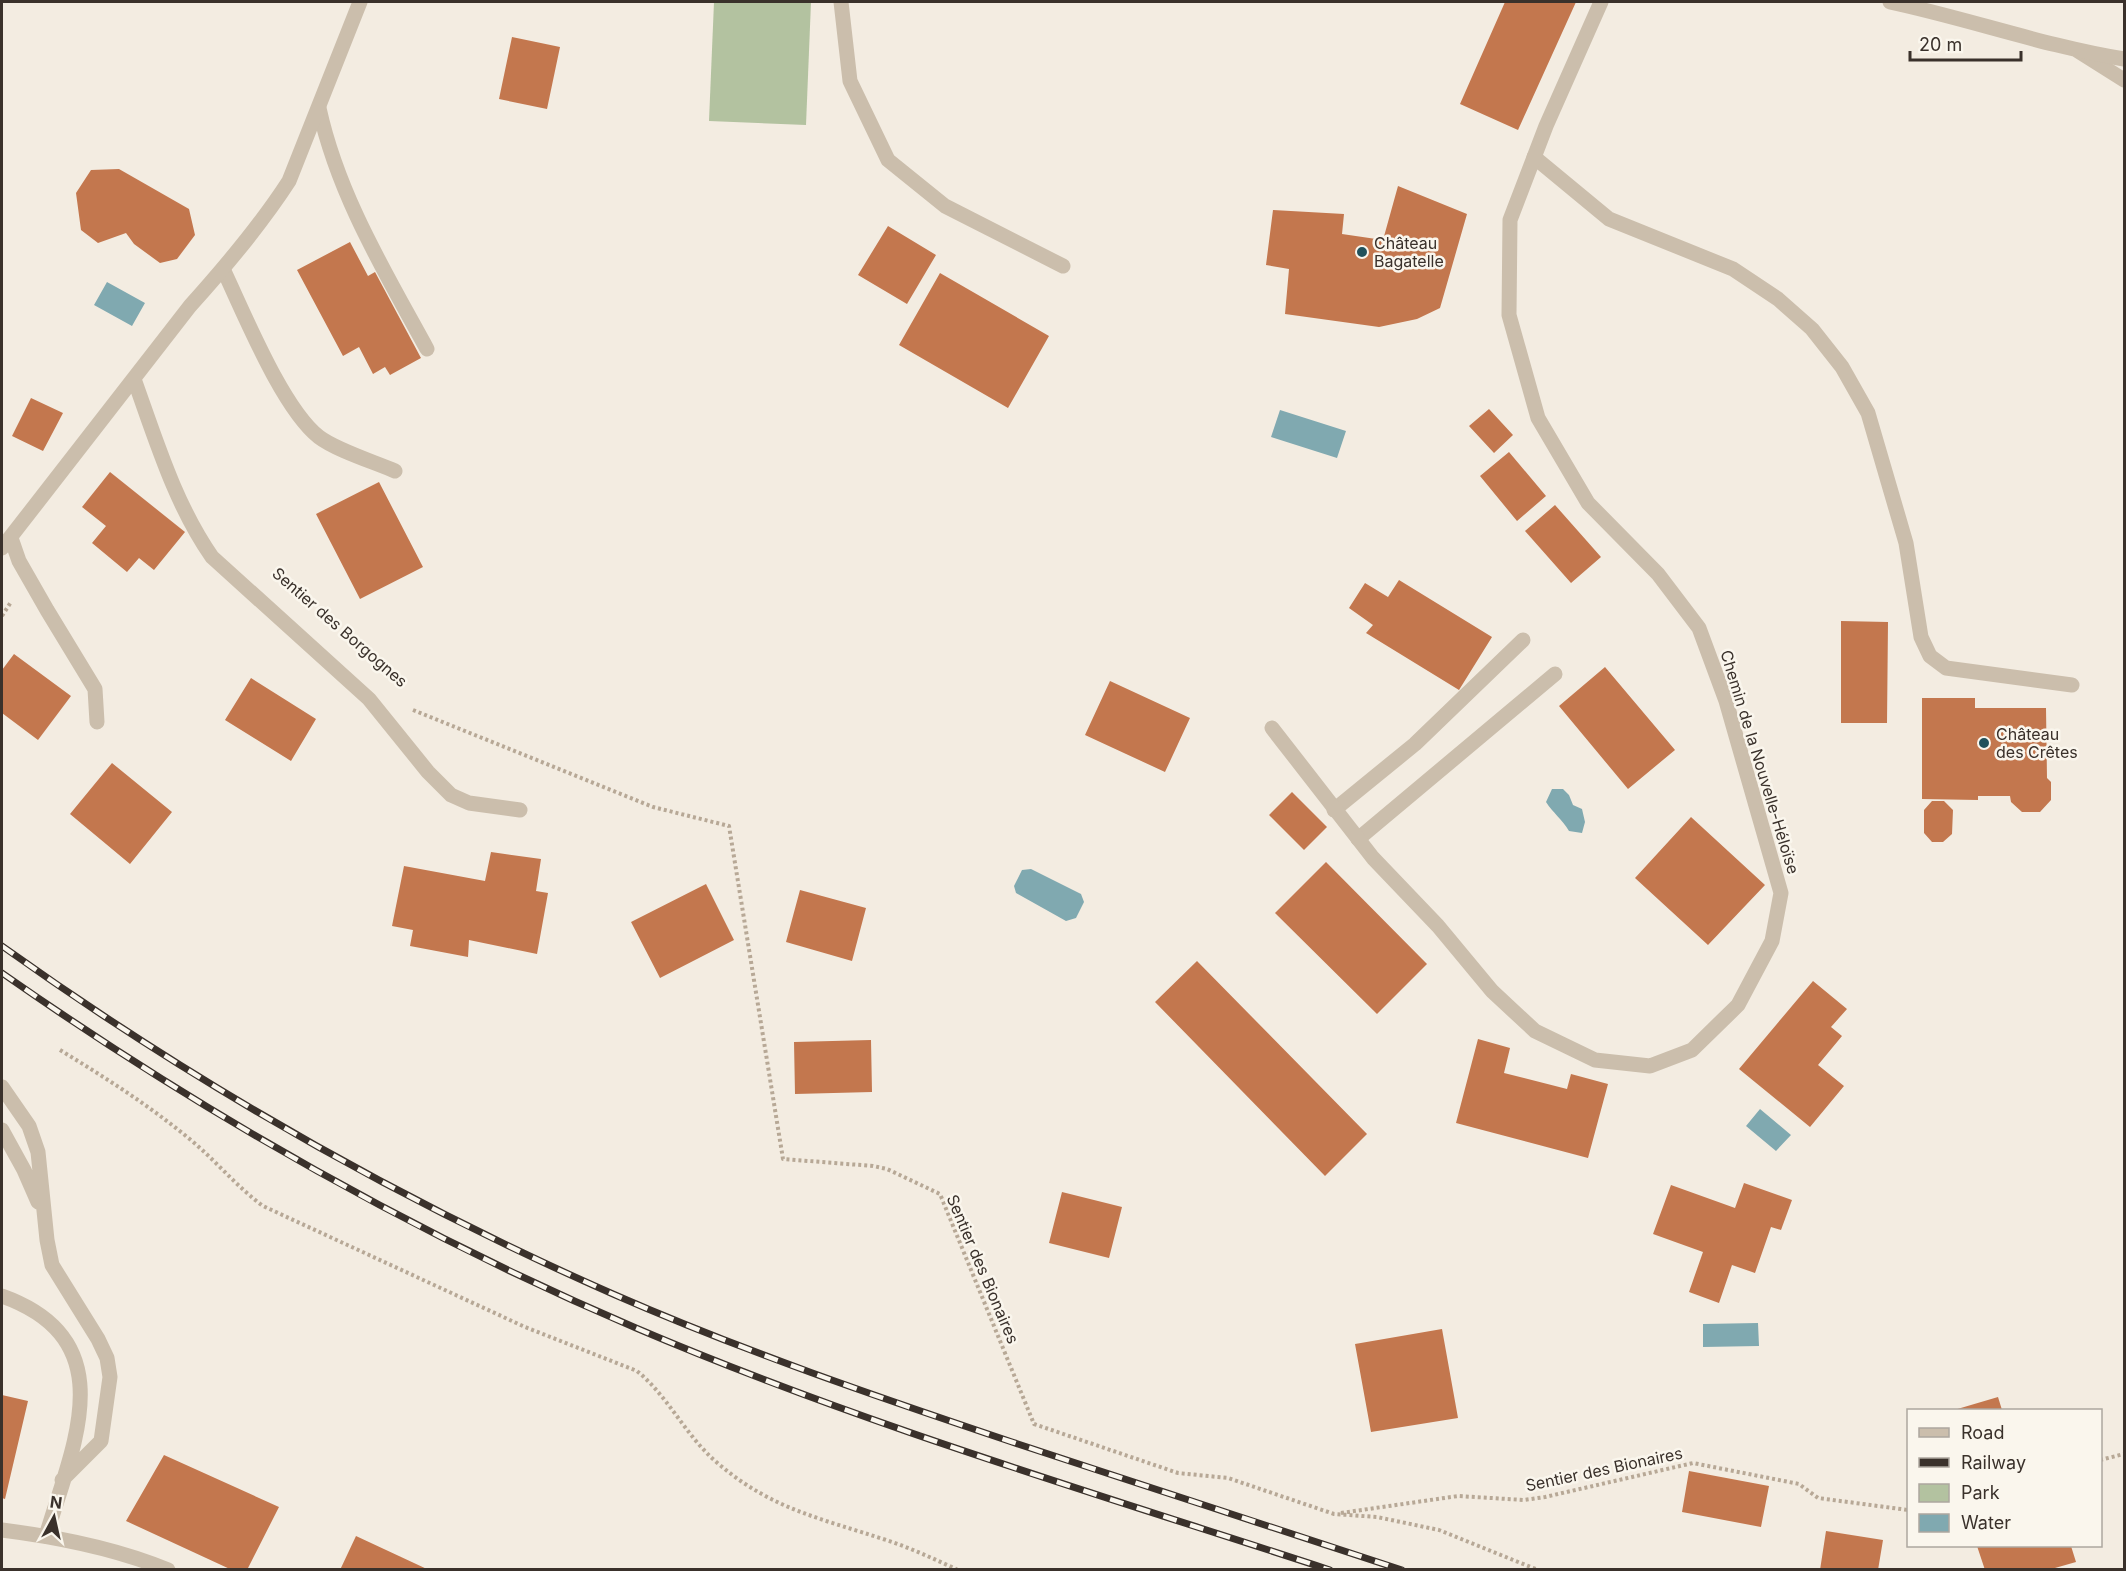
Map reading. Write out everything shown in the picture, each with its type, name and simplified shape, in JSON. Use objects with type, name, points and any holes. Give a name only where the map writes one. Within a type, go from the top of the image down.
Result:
[{"type":"street","points":[[97,722],[95,689],[6,543],[45,489],[134,380],[190,306],[223,269],[289,181],[360,2]]},
{"type":"street","points":[[841,2],[849,81],[888,160],[945,206],[1063,266]]},
{"type":"street","name":"Chemin de la Nouvelle-Héloïse","points":[[1272,728],[1358,839],[1438,926],[1492,991],[1535,1031],[1595,1060],[1650,1066],[1692,1050],[1738,1005],[1772,941],[1781,893],[1726,701],[1699,628],[1658,574],[1588,503],[1538,418],[1509,315],[1510,220],[1534,157],[1601,2]]},
{"type":"street","points":[[1890,2],[1949,8],[2078,51],[2124,59]]},
{"type":"street","points":[[2078,51],[2124,80]]},
{"type":"street","points":[[319,108],[325,137],[358,224],[427,349]]},
{"type":"street","points":[[1534,157],[1609,219],[1733,269],[1778,299],[1812,329],[1842,368],[1868,413],[1906,543],[1921,638],[1930,656],[1946,668],[2072,685]]},
{"type":"street","points":[[223,269],[262,351],[291,404],[304,422],[320,438],[395,471]]},
{"type":"street","name":"Sentier des Borgognes","points":[[134,380],[179,499],[195,533],[212,557],[369,699],[428,772],[452,795],[469,803],[519,810]]},
{"type":"street","points":[[1334,810],[1414,744],[1523,640]]},
{"type":"street","points":[[1358,839],[1555,674]]},
{"type":"street","points":[[2,1087],[29,1126],[38,1152],[44,1218],[52,1265],[98,1339],[107,1358],[110,1377],[101,1441],[62,1480]]},
{"type":"street","points":[[2,1130],[24,1170],[44,1218]]},
{"type":"street","points":[[2,1296],[20,1303],[41,1316],[61,1335],[73,1354],[80,1372],[81,1413],[46,1536]]},
{"type":"street","points":[[2,1530],[46,1536],[120,1552],[168,1569]]},
{"type":"path","name":"Sentier des Borgognes","points":[[406,707],[653,807],[729,826]]},
{"type":"path","name":"Sentier des Bionaires","points":[[729,826],[783,1159],[887,1169],[940,1194],[1034,1424],[1178,1473],[1228,1478],[1334,1514],[1377,1517],[1439,1530],[1538,1569]]},
{"type":"path","points":[[60,1050],[134,1096],[194,1143],[245,1193],[263,1206],[516,1323],[636,1371],[650,1382],[697,1445],[722,1467],[776,1504],[799,1514],[897,1544],[958,1569]]},
{"type":"path","points":[[2102,1460],[2124,1454]]},
{"type":"path","name":"Sentier des Bionaires","points":[[1334,1514],[1458,1496],[1524,1500],[1545,1497],[1693,1462],[1799,1484],[1818,1498],[1907,1510]]},
{"type":"green space","points":[[714,2],[811,2],[806,125],[709,121]]},
{"type":"water","points":[[107,282],[145,303],[132,326],[94,305]]},
{"type":"water","points":[[1280,410],[1346,431],[1337,458],[1271,437]]},
{"type":"water","points":[[1552,789],[1563,789],[1569,795],[1573,805],[1582,809],[1585,822],[1582,833],[1569,831],[1546,802]]},
{"type":"water","points":[[1031,869],[1081,894],[1084,902],[1076,918],[1066,921],[1016,893],[1014,886],[1022,870]]},
{"type":"water","points":[[1760,1109],[1791,1135],[1776,1151],[1746,1126]]},
{"type":"water","points":[[1758,1323],[1759,1346],[1703,1347],[1703,1324]]},
{"type":"building","points":[[1505,2],[1576,2],[1518,130],[1460,104]]},
{"type":"building","points":[[512,37],[560,47],[547,109],[499,99]]},
{"type":"building","points":[[119,169],[189,209],[195,235],[177,259],[160,263],[134,244],[126,233],[98,243],[81,230],[76,193],[91,170]]},
{"type":"building","name":"Château Bagatelle","points":[[1398,186],[1467,214],[1440,308],[1417,319],[1379,327],[1285,314],[1289,269],[1266,265],[1273,210],[1344,214],[1342,234],[1383,240]]},
{"type":"building","points":[[888,226],[936,255],[907,304],[858,275]]},
{"type":"building","points":[[350,242],[368,276],[375,272],[421,358],[390,375],[385,367],[373,374],[359,347],[343,356],[297,270]]},
{"type":"building","points":[[940,273],[1049,336],[1008,408],[899,345]]},
{"type":"building","points":[[31,398],[63,413],[43,451],[12,436]]},
{"type":"building","points":[[1489,409],[1513,435],[1494,453],[1469,426]]},
{"type":"building","points":[[1509,452],[1546,496],[1517,521],[1480,476]]},
{"type":"building","points":[[110,472],[185,532],[154,570],[139,558],[127,572],[92,543],[106,526],[82,507]]},
{"type":"building","points":[[379,482],[423,567],[360,599],[316,514]]},
{"type":"building","points":[[1555,505],[1601,557],[1571,583],[1525,531]]},
{"type":"building","points":[[1399,580],[1492,637],[1459,690],[1366,633],[1373,625],[1349,608],[1365,583],[1388,597]]},
{"type":"building","points":[[1841,621],[1888,622],[1887,723],[1841,723]]},
{"type":"building","points":[[14,654],[71,696],[38,740],[2,713],[2,670]]},
{"type":"building","points":[[1605,667],[1675,750],[1628,789],[1559,706]]},
{"type":"building","points":[[251,678],[316,719],[291,761],[225,720]]},
{"type":"building","points":[[1110,681],[1190,718],[1165,772],[1085,735]]},
{"type":"building","name":"Château des Crêtes","points":[[1922,698],[1975,698],[1975,708],[2046,708],[2047,778],[2051,782],[2051,800],[2040,812],[2022,812],[2011,802],[2010,796],[1978,796],[1978,800],[1922,799]]},
{"type":"building","points":[[112,763],[172,812],[130,864],[70,814]]},
{"type":"building","points":[[1292,792],[1327,827],[1304,850],[1269,815]]},
{"type":"building","points":[[1932,801],[1944,801],[1953,810],[1952,834],[1943,842],[1932,842],[1924,833],[1924,810]]},
{"type":"building","points":[[1691,817],[1765,885],[1708,945],[1635,878]]},
{"type":"building","points":[[491,852],[541,859],[536,891],[548,893],[537,954],[469,940],[468,957],[410,946],[413,930],[392,926],[404,866],[485,881]]},
{"type":"building","points":[[1326,862],[1427,964],[1377,1014],[1275,913]]},
{"type":"building","points":[[706,884],[734,940],[660,978],[631,922]]},
{"type":"building","points":[[800,890],[866,908],[852,961],[786,942]]},
{"type":"building","points":[[1197,961],[1367,1134],[1325,1176],[1155,1002]]},
{"type":"building","points":[[1813,981],[1847,1009],[1831,1027],[1842,1036],[1818,1065],[1844,1086],[1810,1127],[1739,1069]]},
{"type":"building","points":[[1478,1039],[1510,1048],[1504,1073],[1567,1089],[1571,1074],[1608,1084],[1588,1158],[1456,1123]]},
{"type":"building","points":[[871,1040],[872,1092],[795,1094],[794,1042]]},
{"type":"building","points":[[1744,1183],[1792,1200],[1781,1230],[1771,1227],[1755,1273],[1732,1265],[1719,1303],[1689,1292],[1703,1252],[1653,1234],[1671,1185],[1735,1208]]},
{"type":"building","points":[[1062,1192],[1122,1207],[1109,1258],[1049,1243]]},
{"type":"building","points":[[1442,1329],[1458,1418],[1371,1432],[1355,1344]]},
{"type":"building","points":[[2,1395],[28,1401],[5,1499],[2,1498]]},
{"type":"building","points":[[1998,1397],[2002,1409],[1957,1409]]},
{"type":"building","points":[[164,1455],[279,1507],[247,1570],[232,1570],[126,1521]]},
{"type":"building","points":[[1689,1471],[1769,1486],[1761,1527],[1682,1512]]},
{"type":"building","points":[[1826,1531],[1883,1540],[1878,1570],[1820,1570]]},
{"type":"building","points":[[356,1536],[429,1570],[340,1570]]},
{"type":"building","points":[[1977,1547],[2071,1547],[2076,1562],[2048,1570],[1985,1570]]},
{"type":"railway","points":[[2,946],[148,1045],[298,1136],[453,1219],[613,1294],[711,1335],[861,1390],[1402,1570]]},
{"type":"railway","points":[[2,973],[153,1074],[309,1167],[470,1252],[552,1291],[721,1363],[893,1427],[1330,1570]]},
{"type":"place","name":"Château Bagatelle","points":[[1362,252]]},
{"type":"place","name":"Château des Crêtes","points":[[1984,743]]}]
